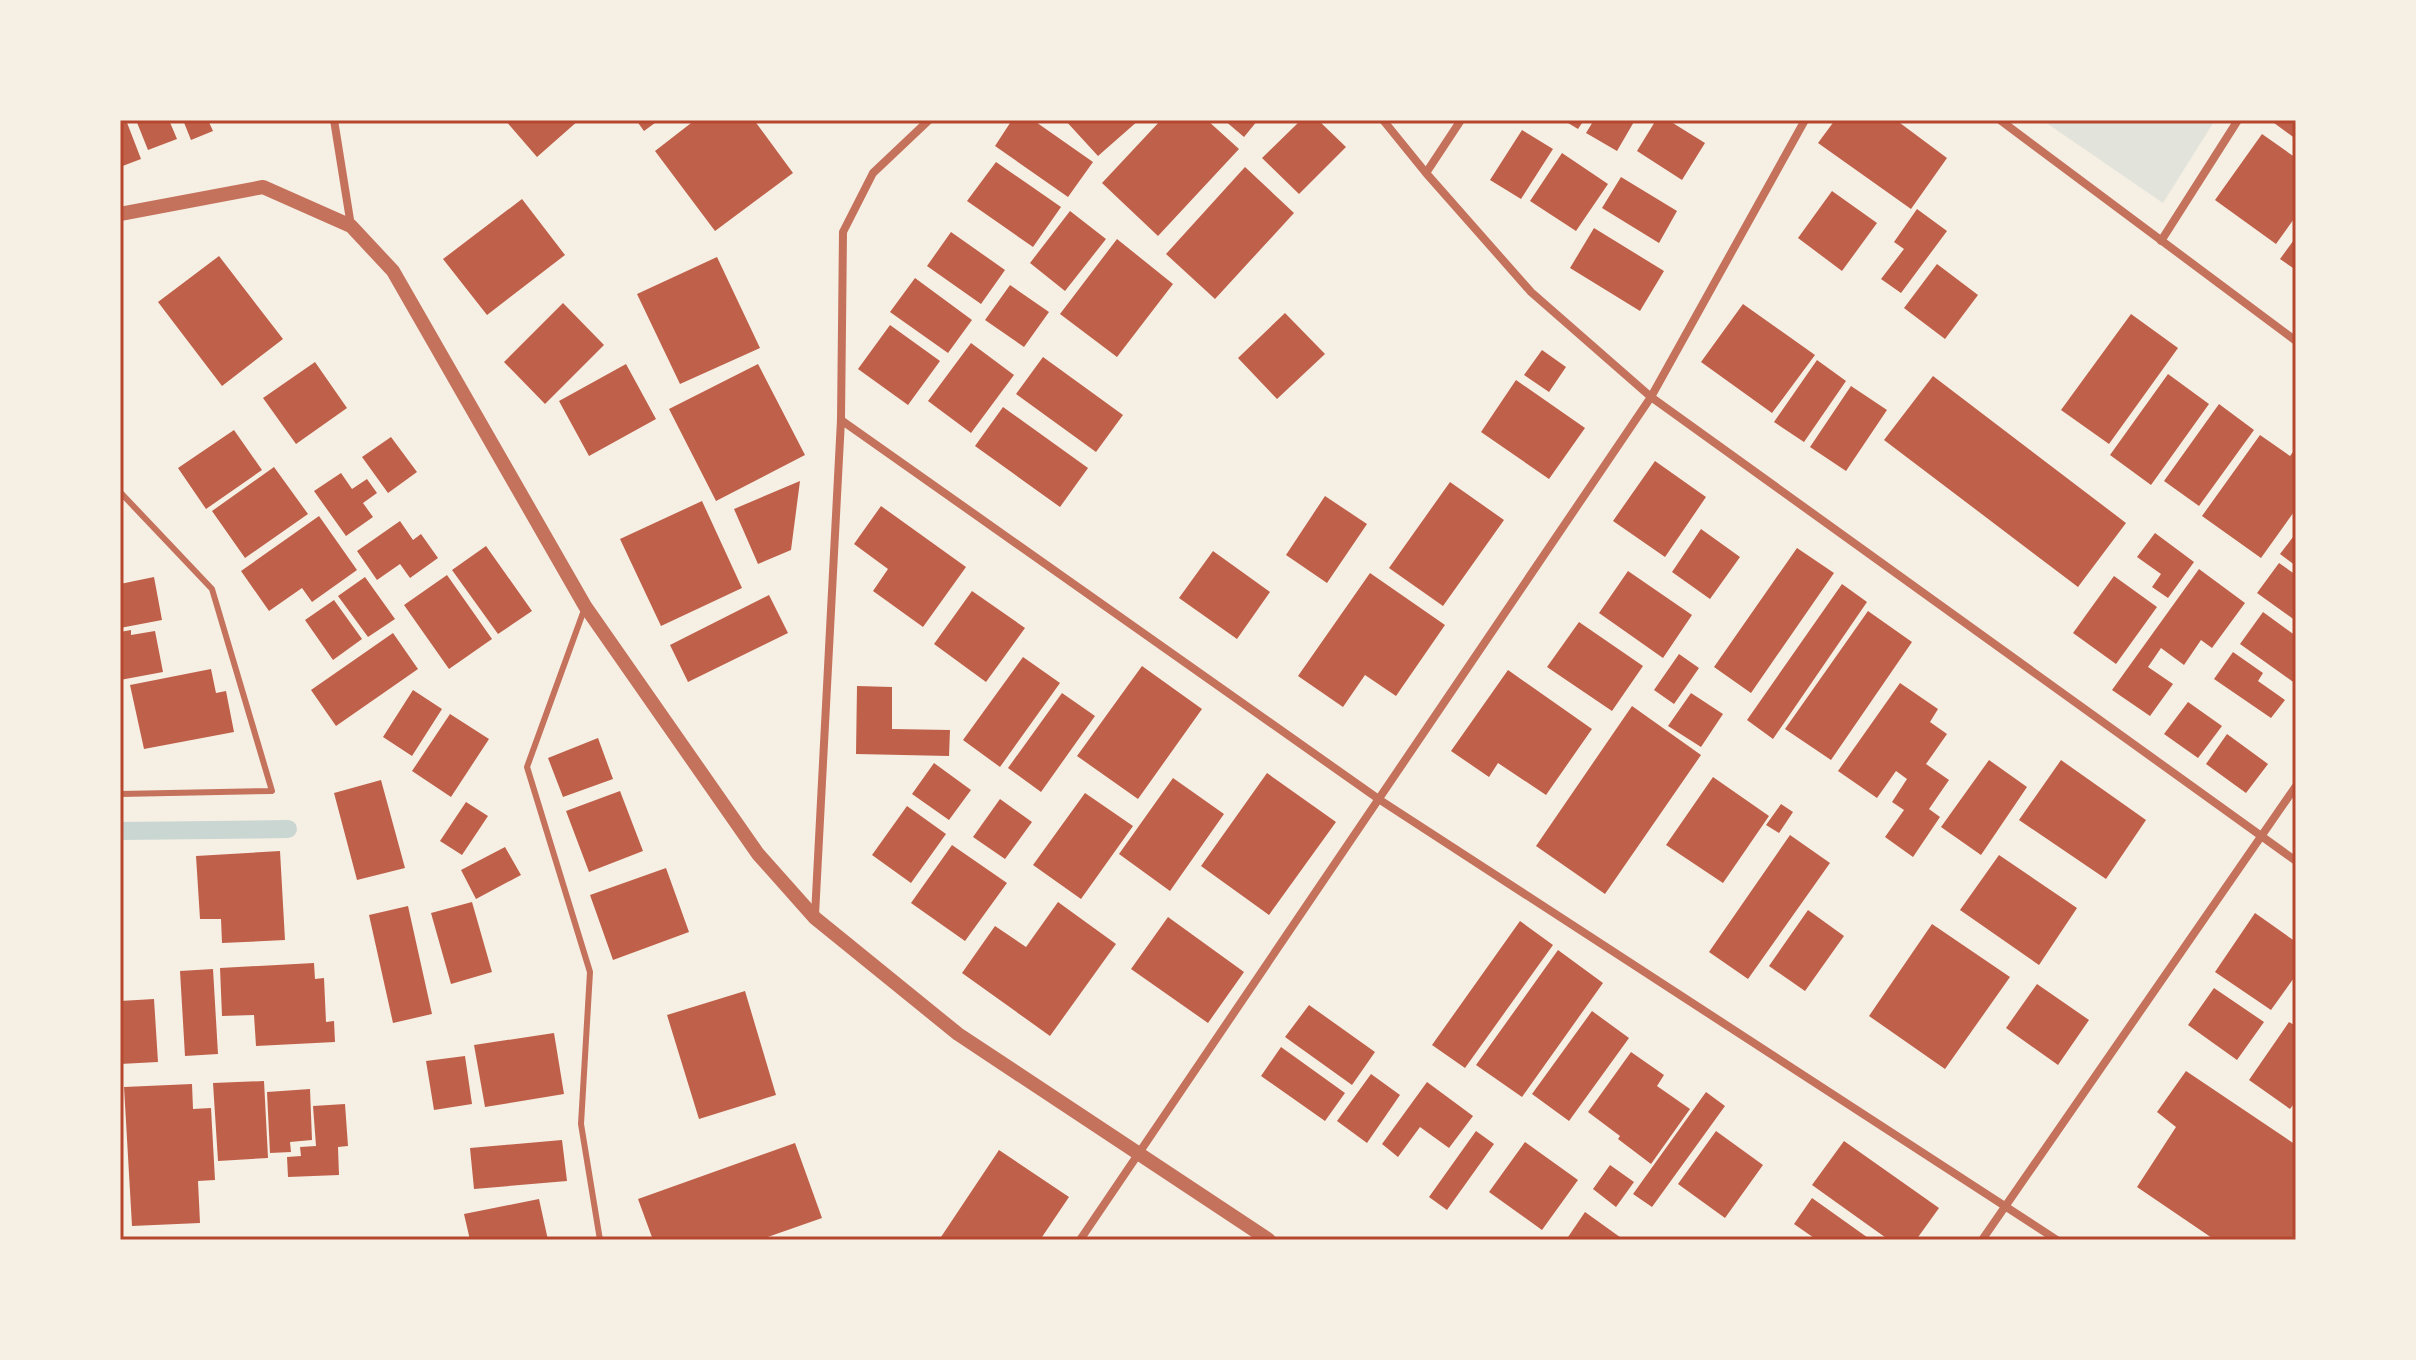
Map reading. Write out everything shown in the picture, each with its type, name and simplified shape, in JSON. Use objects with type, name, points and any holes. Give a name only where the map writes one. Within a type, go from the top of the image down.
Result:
[{"type":"street","points":[[334,120],[351,226]]},
{"type":"street","points":[[815,918],[841,420],[843,232],[873,173],[929,120]]},
{"type":"street","points":[[1383,120],[1531,292],[1651,397],[2296,861]]},
{"type":"street","points":[[1426,173],[1461,120]]},
{"type":"street","points":[[1080,1240],[1651,397],[1805,120]]},
{"type":"street","points":[[2000,120],[2296,341]]},
{"type":"street","points":[[2161,241],[2238,120]]},
{"type":"street","points":[[120,214],[263,187],[351,226],[393,271],[585,606],[758,854],[815,918],[958,1034],[1269,1240]]},
{"type":"street","points":[[841,420],[1380,800],[2057,1240]]},
{"type":"street","points":[[1982,1240],[2296,786]]},
{"type":"lane","points":[[120,492],[212,589],[272,791],[120,794]]},
{"type":"lane","points":[[585,606],[527,767],[590,972],[581,1124],[600,1240]]},
{"type":"shaded area","points":[[2042,120],[2215,120],[2163,203]]},
{"type":"building","points":[[120,120],[126,120],[141,159],[120,167]]},
{"type":"building","points":[[136,120],[169,120],[177,139],[148,150]]},
{"type":"building","points":[[183,120],[208,120],[213,131],[191,140]]},
{"type":"building","points":[[505,120],[579,120],[537,157]]},
{"type":"building","points":[[636,120],[659,120],[644,131]]},
{"type":"building","points":[[695,120],[754,120],[793,173],[715,231],[655,151]]},
{"type":"building","points":[[1012,120],[1033,120],[1093,162],[1068,197],[995,146]]},
{"type":"building","points":[[1065,120],[1139,120],[1098,156]]},
{"type":"building","points":[[1161,120],[1207,120],[1239,149],[1158,236],[1102,183]]},
{"type":"building","points":[[1224,120],[1258,120],[1244,137]]},
{"type":"building","points":[[1301,120],[1318,120],[1346,147],[1299,194],[1262,158]]},
{"type":"building","points":[[1563,120],[1584,120],[1578,129]]},
{"type":"building","points":[[1594,120],[1635,120],[1617,151],[1586,133]]},
{"type":"building","points":[[1656,120],[1668,120],[1705,143],[1682,180],[1637,151]]},
{"type":"building","points":[[1835,120],[1896,120],[1947,158],[1911,209],[1818,143]]},
{"type":"building","points":[[2270,120],[2296,120],[2296,139]]},
{"type":"building","points":[[1522,130],[1553,149],[1521,199],[1490,180]]},
{"type":"building","points":[[2262,134],[2296,158],[2296,216],[2276,244],[2215,200]]},
{"type":"building","points":[[1562,153],[1608,184],[1576,231],[1530,201]]},
{"type":"building","points":[[996,162],[1061,207],[1033,247],[967,201]]},
{"type":"building","points":[[1245,167],[1294,213],[1215,299],[1166,254]]},
{"type":"building","points":[[1621,177],[1677,211],[1659,243],[1602,208]]},
{"type":"building","points":[[1832,191],[1877,223],[1842,271],[1798,238]]},
{"type":"building","points":[[522,199],[565,255],[487,315],[443,259]]},
{"type":"building","points":[[1917,209],[1947,231],[1901,293],[1881,279],[1904,249],[1894,242]]},
{"type":"building","points":[[1070,211],[1106,239],[1065,291],[1030,263]]},
{"type":"building","points":[[1594,228],[1664,271],[1640,311],[1570,268]]},
{"type":"building","points":[[951,232],[1005,270],[981,304],[927,266]]},
{"type":"building","points":[[2296,237],[2296,270],[2280,259]]},
{"type":"building","points":[[1117,239],[1173,284],[1117,357],[1060,314]]},
{"type":"building","points":[[219,256],[283,339],[222,386],[158,302]]},
{"type":"building","points":[[717,257],[760,348],[680,384],[637,294]]},
{"type":"building","points":[[1937,264],[1978,295],[1945,339],[1904,308]]},
{"type":"building","points":[[915,278],[972,320],[948,353],[890,312]]},
{"type":"building","points":[[1010,285],[1049,312],[1024,347],[985,320]]},
{"type":"building","points":[[563,303],[604,345],[545,404],[504,362]]},
{"type":"building","points":[[1743,304],[1815,355],[1772,413],[1701,362]]},
{"type":"building","points":[[1285,313],[1325,354],[1277,399],[1238,358]]},
{"type":"building","points":[[2131,314],[2178,348],[2109,444],[2061,410]]},
{"type":"building","points":[[890,325],[940,361],[908,405],[858,369]]},
{"type":"building","points":[[971,343],[1014,375],[971,433],[928,401]]},
{"type":"building","points":[[1542,350],[1566,367],[1549,392],[1524,375]]},
{"type":"building","points":[[1043,357],[1123,415],[1096,452],[1016,394]]},
{"type":"building","points":[[1817,360],[1846,381],[1804,442],[1774,422]]},
{"type":"building","points":[[315,362],[347,408],[296,444],[263,398]]},
{"type":"building","points":[[626,364],[656,419],[589,456],[559,401]]},
{"type":"building","points":[[758,364],[805,455],[716,501],[669,409]]},
{"type":"building","points":[[2168,374],[2209,404],[2151,485],[2110,455]]},
{"type":"building","points":[[1933,376],[2126,523],[2078,587],[1884,440]]},
{"type":"building","points":[[1516,380],[1585,428],[1549,479],[1481,432]]},
{"type":"building","points":[[1851,386],[1887,410],[1846,471],[1810,447]]},
{"type":"building","points":[[2219,404],[2254,430],[2199,506],[2164,481]]},
{"type":"building","points":[[1003,407],[1088,468],[1060,507],[975,446]]},
{"type":"building","points":[[234,430],[262,470],[206,509],[178,468]]},
{"type":"building","points":[[2260,435],[2290,456],[2296,448],[2296,509],[2261,558],[2202,516]]},
{"type":"building","points":[[391,437],[417,472],[388,493],[362,457]]},
{"type":"building","points":[[1655,461],[1706,497],[1665,557],[1613,521]]},
{"type":"building","points":[[274,467],[308,514],[245,558],[212,511]]},
{"type":"building","points":[[341,473],[352,489],[367,479],[377,493],[363,503],[373,517],[346,536],[314,491]]},
{"type":"building","points":[[800,481],[791,550],[758,564],[734,509]]},
{"type":"building","points":[[1450,482],[1504,520],[1443,606],[1389,568]]},
{"type":"building","points":[[1325,496],[1367,524],[1327,583],[1286,555]]},
{"type":"building","points":[[702,501],[742,588],[661,626],[620,539]]},
{"type":"building","points":[[881,506],[966,567],[923,627],[873,591],[888,569],[854,544]]},
{"type":"building","points":[[319,516],[357,570],[312,602],[302,588],[269,611],[241,571]]},
{"type":"building","points":[[400,521],[413,540],[421,534],[438,558],[410,578],[400,564],[377,580],[357,551]]},
{"type":"building","points":[[1701,529],[1740,557],[1710,599],[1672,572]]},
{"type":"building","points":[[2155,533],[2194,562],[2168,598],[2152,587],[2161,574],[2137,557]]},
{"type":"building","points":[[2296,533],[2296,566],[2280,554]]},
{"type":"building","points":[[486,546],[532,611],[498,634],[452,570]]},
{"type":"building","points":[[1797,548],[1834,573],[1751,693],[1714,667]]},
{"type":"building","points":[[1213,551],[1270,592],[1237,639],[1179,598]]},
{"type":"building","points":[[2279,563],[2296,575],[2296,621],[2257,593]]},
{"type":"building","points":[[2199,569],[2245,603],[2212,648],[2201,640],[2184,665],[2161,648],[2148,667],[2173,684],[2150,716],[2112,690]]},
{"type":"building","points":[[1628,571],[1692,615],[1663,658],[1599,613]]},
{"type":"building","points":[[1370,573],[1445,625],[1396,696],[1365,675],[1343,707],[1298,676]]},
{"type":"building","points":[[447,575],[492,639],[449,669],[404,605]]},
{"type":"building","points":[[2114,576],[2157,607],[2116,664],[2073,633]]},
{"type":"building","points":[[154,577],[162,620],[120,628],[120,584]]},
{"type":"building","points":[[365,577],[395,619],[368,637],[338,596]]},
{"type":"building","points":[[1842,584],[1867,602],[1773,739],[1747,720]]},
{"type":"building","points":[[972,591],[1025,628],[986,682],[934,644]]},
{"type":"building","points":[[769,595],[788,633],[688,682],[670,645]]},
{"type":"building","points":[[334,600],[362,639],[333,660],[305,620]]},
{"type":"building","points":[[1868,611],[1912,642],[1831,760],[1785,729]]},
{"type":"building","points":[[2263,612],[2296,636],[2296,684],[2240,644]]},
{"type":"building","points":[[1579,622],[1643,666],[1612,711],[1547,667]]},
{"type":"building","points":[[131,630],[131,635],[155,631],[163,672],[120,680],[120,632]]},
{"type":"building","points":[[393,633],[418,669],[336,726],[311,690]]},
{"type":"building","points":[[2233,652],[2263,673],[2258,681],[2285,700],[2271,718],[2214,679]]},
{"type":"building","points":[[1679,654],[1699,668],[1674,704],[1654,690]]},
{"type":"building","points":[[1023,657],[1060,683],[1000,767],[963,740]]},
{"type":"building","points":[[1142,666],[1202,709],[1138,799],[1077,756]]},
{"type":"building","points":[[211,669],[216,693],[226,691],[234,732],[144,749],[130,685]]},
{"type":"building","points":[[1508,670],[1592,729],[1546,795],[1498,763],[1489,777],[1451,751]]},
{"type":"building","points":[[1900,683],[1938,709],[1930,722],[1947,734],[1926,764],[1949,780],[1929,809],[1940,817],[1913,857],[1885,837],[1904,810],[1892,802],[1907,779],[1896,771],[1877,798],[1838,771]]},
{"type":"building","points":[[857,686],[892,687],[892,729],[950,730],[949,756],[856,754]]},
{"type":"building","points":[[413,690],[442,709],[412,756],[383,737]]},
{"type":"building","points":[[1062,693],[1095,716],[1041,792],[1008,768]]},
{"type":"building","points":[[1691,693],[1723,714],[1701,747],[1668,726]]},
{"type":"building","points":[[2188,702],[2222,726],[2198,758],[2164,734]]},
{"type":"building","points":[[1632,706],[1701,755],[1605,894],[1536,846]]},
{"type":"building","points":[[450,714],[489,739],[451,797],[412,771]]},
{"type":"building","points":[[2227,734],[2268,764],[2246,793],[2206,764]]},
{"type":"building","points":[[598,738],[613,779],[563,797],[548,758]]},
{"type":"building","points":[[1989,760],[2027,787],[1981,855],[1941,827]]},
{"type":"building","points":[[2061,760],[2146,820],[2106,879],[2019,820]]},
{"type":"building","points":[[934,763],[971,790],[949,820],[912,794]]},
{"type":"building","points":[[1267,773],[1336,822],[1269,915],[1201,866]]},
{"type":"building","points":[[1713,777],[1769,816],[1723,883],[1666,845]]},
{"type":"building","points":[[1173,778],[1224,814],[1170,891],[1119,854]]},
{"type":"building","points":[[381,780],[405,868],[357,880],[334,793]]},
{"type":"building","points":[[620,791],[643,851],[589,872],[566,811]]},
{"type":"building","points":[[1085,793],[1133,826],[1081,899],[1033,865]]},
{"type":"building","points":[[1000,799],[1032,822],[1005,859],[973,837]]},
{"type":"building","points":[[466,802],[488,816],[462,855],[440,841]]},
{"type":"building","points":[[1781,804],[1793,812],[1779,833],[1766,825]]},
{"type":"building","points":[[907,806],[946,834],[911,883],[872,855]]},
{"type":"building","points":[[1790,835],[1830,863],[1748,979],[1709,952]]},
{"type":"building","points":[[952,845],[1007,883],[965,941],[911,903]]},
{"type":"building","points":[[505,847],[521,875],[476,899],[461,870]]},
{"type":"building","points":[[280,851],[285,940],[222,943],[221,919],[200,919],[196,856]]},
{"type":"building","points":[[1999,855],[2077,908],[2039,965],[1960,910]]},
{"type":"building","points":[[666,868],[689,932],[613,960],[590,895]]},
{"type":"building","points":[[472,902],[492,972],[451,984],[431,913]]},
{"type":"building","points":[[1058,902],[1116,944],[1050,1036],[962,973],[995,926],[1026,947]]},
{"type":"building","points":[[408,906],[432,1014],[393,1023],[369,915]]},
{"type":"building","points":[[1808,910],[1844,936],[1805,991],[1769,966]]},
{"type":"building","points":[[2255,913],[2296,942],[2296,975],[2271,1010],[2215,972]]},
{"type":"building","points":[[1168,917],[1244,972],[1208,1023],[1131,969]]},
{"type":"building","points":[[1520,921],[1553,945],[1465,1068],[1432,1045]]},
{"type":"building","points":[[1932,924],[2010,977],[1945,1069],[1869,1016]]},
{"type":"building","points":[[1558,950],[1603,983],[1522,1097],[1476,1065]]},
{"type":"building","points":[[314,963],[315,979],[324,978],[326,1022],[334,1021],[335,1042],[256,1046],[254,1015],[222,1016],[220,968]]},
{"type":"building","points":[[213,969],[218,1054],[185,1056],[180,971]]},
{"type":"building","points":[[2037,984],[2089,1020],[2058,1065],[2006,1028]]},
{"type":"building","points":[[2214,988],[2264,1022],[2237,1060],[2188,1025]]},
{"type":"building","points":[[745,991],[776,1095],[699,1119],[667,1015]]},
{"type":"building","points":[[154,999],[158,1062],[120,1064],[120,1001]]},
{"type":"building","points":[[1309,1005],[1375,1052],[1352,1085],[1285,1037]]},
{"type":"building","points":[[1592,1011],[1629,1038],[1569,1121],[1532,1094]]},
{"type":"building","points":[[2289,1022],[2296,1026],[2296,1101],[2290,1109],[2249,1080]]},
{"type":"building","points":[[554,1033],[564,1094],[485,1107],[474,1045]]},
{"type":"building","points":[[1281,1047],[1345,1093],[1325,1121],[1261,1076]]},
{"type":"building","points":[[1631,1052],[1664,1075],[1657,1086],[1690,1109],[1651,1164],[1588,1112]]},
{"type":"building","points":[[465,1056],[472,1104],[434,1110],[426,1061]]},
{"type":"building","points":[[2186,1071],[2296,1145],[2296,1240],[2215,1240],[2137,1187],[2176,1127],[2157,1112]]},
{"type":"building","points":[[1371,1074],[1400,1095],[1367,1143],[1337,1121]]},
{"type":"building","points":[[264,1081],[268,1158],[218,1161],[213,1083]]},
{"type":"building","points":[[1427,1082],[1473,1116],[1449,1148],[1420,1127],[1398,1157],[1382,1144]]},
{"type":"building","points":[[192,1084],[193,1109],[211,1108],[215,1180],[198,1181],[200,1223],[132,1226],[124,1087]]},
{"type":"building","points":[[310,1089],[312,1140],[290,1142],[291,1152],[270,1153],[267,1092]]},
{"type":"building","points":[[1706,1092],[1725,1106],[1652,1207],[1633,1194]]},
{"type":"building","points":[[345,1104],[348,1146],[338,1147],[339,1175],[288,1177],[287,1157],[301,1156],[300,1147],[316,1146],[313,1106]]},
{"type":"building","points":[[1476,1131],[1494,1144],[1447,1210],[1429,1197]]},
{"type":"building","points":[[1716,1131],[1763,1165],[1725,1218],[1678,1184]]},
{"type":"building","points":[[562,1140],[567,1181],[474,1189],[470,1148]]},
{"type":"building","points":[[1844,1141],[1939,1208],[1916,1240],[1889,1240],[1812,1185]]},
{"type":"building","points":[[1525,1142],[1578,1180],[1542,1230],[1489,1192]]},
{"type":"building","points":[[795,1143],[822,1218],[759,1240],[653,1240],[638,1199]]},
{"type":"building","points":[[999,1150],[1069,1197],[1040,1240],[939,1240]]},
{"type":"building","points":[[1610,1165],[1634,1182],[1616,1207],[1593,1189]]},
{"type":"building","points":[[1812,1198],[1871,1240],[1817,1240],[1794,1224]]},
{"type":"building","points":[[539,1199],[548,1240],[470,1240],[464,1214]]},
{"type":"building","points":[[1585,1212],[1624,1240],[1566,1240]]},
{"type":"waterway","points":[[120,831],[288,829]]}]
